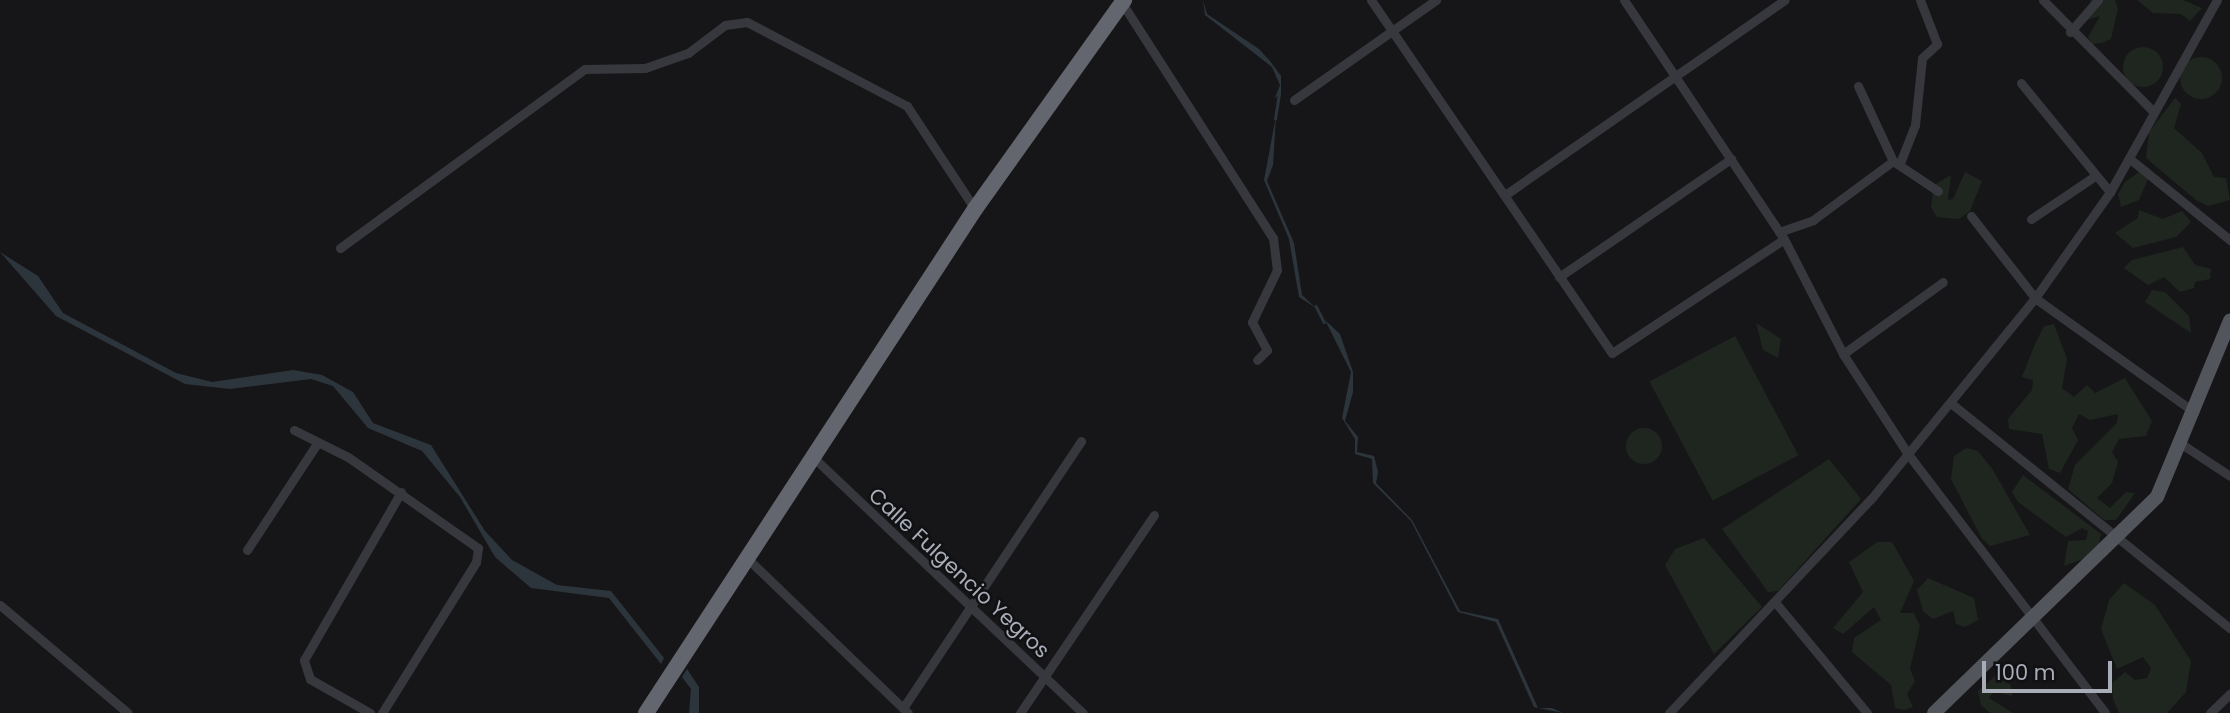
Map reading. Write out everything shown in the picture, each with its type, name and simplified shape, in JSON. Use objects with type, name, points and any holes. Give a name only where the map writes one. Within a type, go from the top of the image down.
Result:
[{"type":"highway","points":[[646,713],[975,209],[1123,1]]},
{"type":"main road","points":[[1934,713],[2030,619],[2122,536],[2157,497],[2183,446],[2230,321]]},
{"type":"street","points":[[1371,0],[1612,353],[1782,235],[1813,220],[1896,162],[1915,125],[1922,58],[1937,44],[1920,0]]},
{"type":"street","points":[[1294,100],[1391,29],[1436,0]]},
{"type":"street","points":[[1624,0],[1782,235],[1843,354],[1908,454],[2030,619],[2105,713]]},
{"type":"street","points":[[1504,195],[1785,0]]},
{"type":"street","points":[[2043,0],[2070,32],[2153,111]]},
{"type":"street","points":[[2070,32],[2098,0]]},
{"type":"street","points":[[1669,713],[1775,602],[1908,454],[1952,404],[2035,298],[2110,192],[2217,0]]},
{"type":"street","points":[[1123,1],[1273,238],[1277,270],[1252,322],[1267,350],[1257,360]]},
{"type":"street","points":[[340,248],[585,69],[645,68],[688,53],[725,25],[747,22],[907,106],[975,209]]},
{"type":"street","points":[[2021,83],[2110,192]]},
{"type":"street","points":[[1858,86],[1896,162],[1938,191]]},
{"type":"street","points":[[1559,276],[1731,159]]},
{"type":"street","points":[[2130,159],[2230,240]]},
{"type":"street","points":[[2031,219],[2095,176]]},
{"type":"street","points":[[1971,216],[2035,298],[2196,413]]},
{"type":"street","points":[[1843,354],[1943,282]]},
{"type":"street","points":[[1952,404],[2122,536],[2230,628]]},
{"type":"street","points":[[294,430],[401,492],[474,541],[479,555],[382,713]]},
{"type":"street","points":[[748,559],[906,711],[968,607],[1082,441]]},
{"type":"street","points":[[247,550],[318,442]]},
{"type":"street","points":[[2183,446],[2230,476]]},
{"type":"street","name":"Calle Fulgencio Yegros","points":[[813,457],[968,607],[1083,713]]},
{"type":"street","points":[[370,713],[310,679],[304,660],[401,492]]},
{"type":"street","points":[[1020,713],[1154,515]]},
{"type":"street","points":[[1775,602],[1867,713]]},
{"type":"street","points":[[0,605],[128,713]]},
{"type":"street","points":[[2210,713],[2230,694]]},
{"type":"shaded area","points":[[1203,0],[1207,14],[1259,49],[1270,61],[1281,76],[1281,94],[1275,98],[1280,85],[1272,67],[1205,15]]},
{"type":"shaded area","points":[[2091,0],[2115,0],[2118,9],[2111,39],[2102,43],[2092,44],[2088,37],[2100,16],[2084,21]]},
{"type":"shaded area","points":[[2137,0],[2183,0],[2202,8],[2190,21],[2181,14],[2153,13]]},
{"type":"shaded area","points":[[2143,47],[2157,53],[2163,67],[2157,81],[2143,87],[2129,81],[2123,67],[2129,53]]},
{"type":"shaded area","points":[[2201,57],[2216,63],[2222,78],[2216,93],[2201,99],[2186,93],[2180,78],[2186,63]]},
{"type":"shaded area","points":[[2175,98],[2181,104],[2174,128],[2202,153],[2214,177],[2226,178],[2230,200],[2208,206],[2196,200],[2146,158],[2149,132]]},
{"type":"shaded area","points":[[1276,116],[1273,165],[1267,181],[1294,243],[1302,295],[1316,308],[1299,297],[1289,239],[1264,180]]},
{"type":"shaded area","points":[[2147,166],[2151,172],[2139,200],[2121,207],[2118,194],[2125,182]]},
{"type":"shaded area","points":[[1965,172],[1982,181],[1970,211],[1959,219],[1937,217],[1931,207],[1934,185],[1951,175],[1948,200],[1953,199]]},
{"type":"shaded area","points":[[2139,210],[2163,219],[2182,211],[2191,222],[2176,237],[2133,248],[2115,233],[2138,218]]},
{"type":"shaded area","points":[[2183,247],[2195,265],[2211,269],[2210,279],[2195,282],[2194,288],[2180,292],[2164,277],[2148,285],[2124,268],[2132,260]]},
{"type":"shaded area","points":[[0,252],[38,276],[63,313],[176,373],[212,382],[293,370],[322,375],[353,392],[373,423],[431,445],[485,531],[512,560],[557,585],[611,591],[664,658],[661,664],[609,598],[531,588],[495,557],[460,497],[422,451],[368,428],[333,386],[311,379],[230,389],[185,384],[56,316]]},
{"type":"shaded area","points":[[2152,290],[2165,292],[2189,316],[2191,333],[2145,302]]},
{"type":"shaded area","points":[[1325,320],[1340,334],[1353,372],[1353,392],[1345,421],[1358,437],[1357,452],[1374,456],[1378,472],[1376,483],[1412,520],[1460,611],[1498,619],[1538,708],[1534,707],[1496,622],[1458,612],[1411,521],[1373,483],[1372,459],[1355,454],[1355,439],[1342,418],[1351,372]]},
{"type":"shaded area","points":[[1756,323],[1781,339],[1778,358],[1763,350]]},
{"type":"shaded area","points":[[2054,324],[2067,359],[2062,388],[2074,397],[2087,385],[2095,393],[2125,378],[2152,421],[2146,436],[2119,439],[2112,452],[2118,462],[2112,483],[2097,498],[2110,508],[2126,492],[2135,493],[2116,520],[2104,520],[2068,489],[2075,465],[2117,423],[2118,414],[2090,420],[2079,414],[2072,428],[2078,440],[2060,473],[2049,469],[2042,434],[2009,429],[2008,419],[2032,390],[2033,380],[2022,377],[2035,344],[2044,326]]},
{"type":"shaded area","points":[[1735,336],[1798,455],[1713,501],[1649,382]]},
{"type":"shaded area","points":[[1644,428],[1657,433],[1662,446],[1657,459],[1644,464],[1631,459],[1626,446],[1631,433]]},
{"type":"shaded area","points":[[1966,448],[1978,451],[1993,470],[2030,535],[1990,546],[1982,539],[1951,479],[1954,456]]},
{"type":"shaded area","points":[[1829,459],[1861,499],[1778,591],[1768,592],[1722,529]]},
{"type":"shaded area","points":[[2023,475],[2101,534],[2097,554],[2064,566],[2068,541],[2086,540],[2088,531],[2082,528],[2066,537],[2018,502],[2012,492]]},
{"type":"shaded area","points":[[1704,538],[1762,607],[1714,654],[1665,565],[1675,549]]},
{"type":"shaded area","points":[[1877,542],[1892,542],[1914,581],[1900,613],[1914,613],[1920,626],[1910,669],[1915,681],[1907,694],[1913,707],[1904,710],[1895,708],[1891,685],[1852,652],[1854,638],[1881,620],[1874,607],[1843,634],[1833,628],[1863,592],[1849,562]]},
{"type":"shaded area","points":[[1928,578],[1974,598],[1978,620],[1965,627],[1956,624],[1953,611],[1933,619],[1923,611],[1917,590]]},
{"type":"shaded area","points":[[2124,583],[2155,605],[2191,661],[2186,692],[2167,713],[2119,713],[2113,699],[2112,683],[2125,672],[2135,680],[2147,678],[2151,668],[2143,657],[2117,669],[2101,629],[2109,600]]},
{"type":"shaded area","points":[[687,669],[699,687],[699,713],[689,713],[691,689],[682,677]]},
{"type":"shaded area","points":[[1995,676],[2011,685],[2012,696],[1994,691],[1989,698],[2013,713],[1990,713],[1981,705],[1978,691]]},
{"type":"shaded area","points":[[1539,708],[1552,708],[1563,713]]},
{"type":"waterway","points":[[1275,119],[1279,94]]},
{"type":"waterway","points":[[1316,306],[1324,322]]}]
